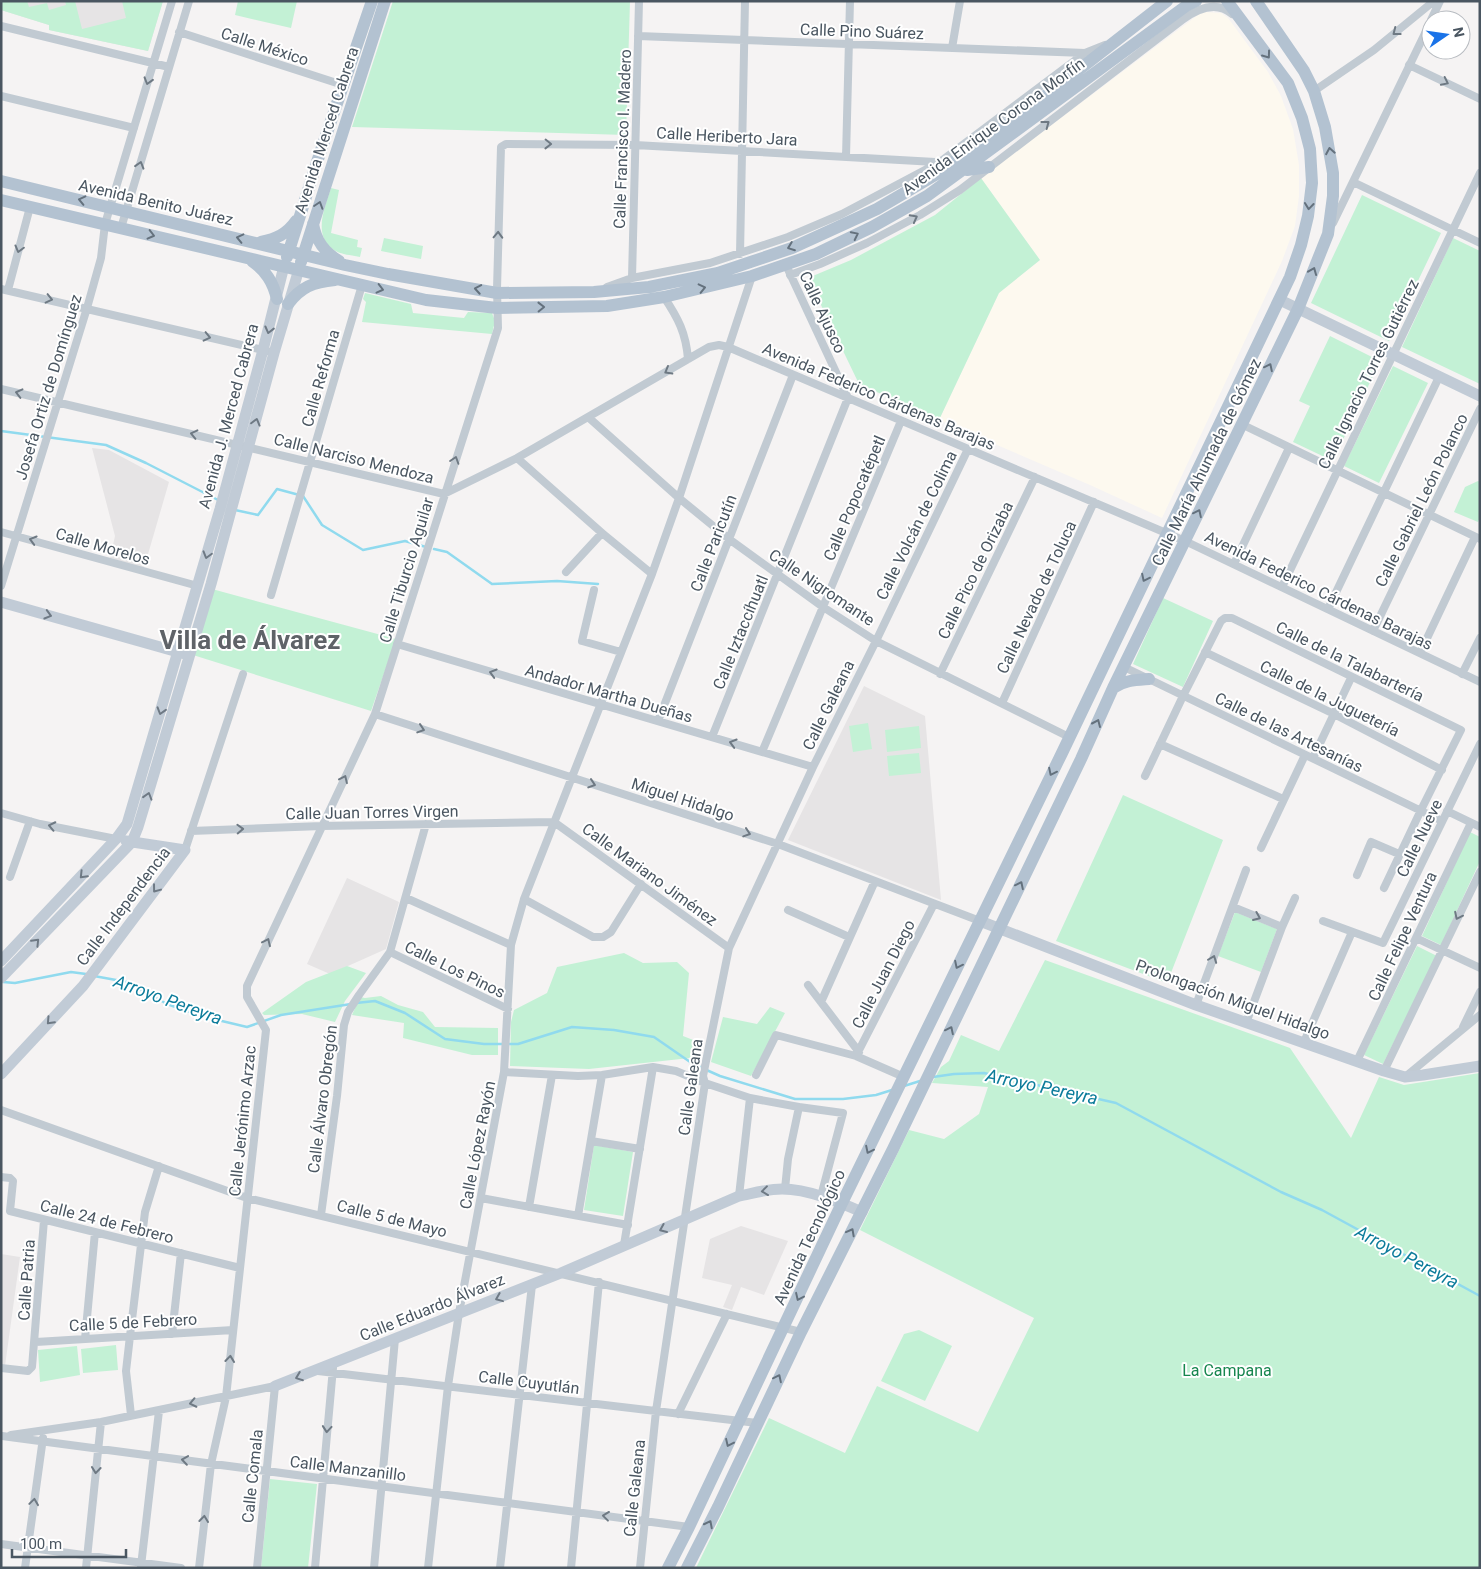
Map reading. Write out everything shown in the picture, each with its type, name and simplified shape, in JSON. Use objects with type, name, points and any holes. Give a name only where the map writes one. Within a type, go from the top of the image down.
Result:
[{"type":"main road","name":"Avenida J. Merced Cabrera","points":[[1,961],[116,840],[127,824],[184,654],[198,586],[250,447],[269,352],[282,302],[284,266],[343,85],[368,33],[372,1]]},
{"type":"main road","name":"Avenida Merced Cabrera","points":[[299,269],[368,33],[385,1]]},
{"type":"main road","name":"Avenida Enrique Corona Morfín","points":[[304,255],[345,265],[497,292],[594,292],[649,287],[718,272],[792,248],[877,209],[953,162],[1031,107],[1167,1]]},
{"type":"main road","name":"Calle María Ahumada de Gómez","points":[[980,921],[1280,300],[1301,245],[1308,216],[1312,183],[1310,149],[1302,118],[1288,83],[1228,1]]},
{"type":"main road","name":"Calle María Ahumada de Gómez","points":[[998,929],[1298,309],[1328,234],[1333,196],[1333,173],[1325,127],[1314,91],[1304,71],[1256,1]]},
{"type":"main road","name":"Avenida Enrique Corona Morfín","points":[[299,269],[426,300],[497,308],[608,306],[788,270],[927,196],[1130,46],[1191,4]]},
{"type":"main road","points":[[1125,64],[1130,46]]},
{"type":"main road","points":[[964,170],[989,167]]},
{"type":"main road","name":"Avenida Benito Juárez","points":[[1,181],[304,255]]},
{"type":"main road","name":"Avenida Benito Juárez","points":[[1,200],[299,269]]},
{"type":"main road","points":[[258,243],[274,239],[286,233],[299,217]]},
{"type":"main road","points":[[313,224],[320,245],[328,254],[345,265]]},
{"type":"main road","points":[[250,259],[269,276],[282,302],[308,286],[320,282],[343,280]]},
{"type":"main road","name":"Avenida J. Merced Cabrera","points":[[282,302],[299,269]]},
{"type":"main road","points":[[1280,300],[1480,396]]},
{"type":"main road","name":"Avenida J. Merced Cabrera","points":[[132,842],[138,827],[184,654],[227,506],[238,444],[269,352]]},
{"type":"main road","points":[[1,602],[184,654]]},
{"type":"main road","points":[[1113,688],[1129,681],[1149,680]]},
{"type":"main road","points":[[1062,752],[1081,759]]},
{"type":"main road","points":[[116,840],[185,850]]},
{"type":"main road","points":[[2,978],[132,842]]},
{"type":"main road","name":"Calle Independencia","points":[[1,1074],[83,986],[185,850]]},
{"type":"main road","name":"Prolongación Miguel Hidalgo","points":[[980,921],[1196,1005],[1384,1071],[1405,1077],[1480,1066]]},
{"type":"main road","name":"Avenida Tecnológico","points":[[668,1568],[842,1203],[980,921]]},
{"type":"main road","name":"Avenida Tecnológico","points":[[686,1568],[718,1508],[801,1332],[862,1212],[998,929]]},
{"type":"main road","name":"Calle Eduardo Álvarez","points":[[275,1386],[316,1370],[333,1368],[395,1339],[532,1285],[740,1196],[784,1189],[821,1196],[862,1212]]},
{"type":"street","name":"Josefa Ortiz de Domínguez","points":[[1,586],[87,308],[101,258],[105,224],[172,1]]},
{"type":"street","points":[[121,228],[189,1]]},
{"type":"street","name":"Calle Francisco I. Madero","points":[[632,278],[639,1]]},
{"type":"street","points":[[740,254],[745,1]]},
{"type":"street","points":[[846,157],[850,1]]},
{"type":"street","points":[[952,48],[960,1]]},
{"type":"street","points":[[1314,91],[1374,50],[1434,1]]},
{"type":"street","points":[[1182,20],[1191,4]]},
{"type":"street","points":[[788,270],[820,264],[920,215],[960,190],[1182,20],[1202,9],[1219,7],[1228,10],[1247,27]]},
{"type":"street","points":[[1,26],[169,67]]},
{"type":"street","name":"Calle México","points":[[179,32],[343,85]]},
{"type":"street","name":"Calle Pino Suárez","points":[[638,36],[1085,53]]},
{"type":"street","points":[[594,292],[632,278],[710,263],[740,254],[788,237],[842,214],[940,162],[1085,53],[1116,41]]},
{"type":"street","points":[[1328,234],[1421,41]]},
{"type":"street","points":[[1410,65],[1480,99]]},
{"type":"street","points":[[1,96],[134,128]]},
{"type":"street","name":"Calle Heriberto Jara","points":[[501,147],[506,144],[635,145],[953,162]]},
{"type":"street","name":"Calle Tiburcio Aguilar","points":[[376,710],[498,328],[497,292],[501,147]]},
{"type":"street","name":"Calle Ignacio Torres Gutiérrez","points":[[1282,587],[1480,173]]},
{"type":"street","points":[[1353,182],[1480,243]]},
{"type":"street","points":[[30,207],[4,289],[269,352]]},
{"type":"street","name":"Calle Ajusco","points":[[788,270],[848,398]]},
{"type":"street","points":[[554,822],[652,574],[752,276]]},
{"type":"street","name":"Calle Reforma","points":[[271,595],[362,284]]},
{"type":"street","points":[[664,296],[683,330],[688,359]]},
{"type":"street","name":"Calle Narciso Mendoza","points":[[1,389],[444,494],[517,458],[709,347],[718,345],[728,347]]},
{"type":"street","name":"Avenida Federico Cárdenas Barajas","points":[[728,347],[1185,541],[1480,682]]},
{"type":"street","name":"Calle Paricutín","points":[[658,721],[793,375]]},
{"type":"street","points":[[1328,609],[1439,377]]},
{"type":"street","name":"Calle Iztaccíhuatl","points":[[712,737],[848,398]]},
{"type":"street","name":"Calle Gabriel León Polanco","points":[[1373,631],[1480,409]]},
{"type":"street","name":"Calle Nigromante","points":[[588,417],[679,498],[729,539],[823,607],[876,641],[1069,737]]},
{"type":"street","name":"Calle Popocatépetl","points":[[762,752],[901,421]]},
{"type":"street","points":[[1241,424],[1477,538],[1420,653]]},
{"type":"street","points":[[1234,564],[1288,448]]},
{"type":"street","name":"Calle Volcán de Colima","points":[[876,641],[968,449]]},
{"type":"street","points":[[517,458],[652,574]]},
{"type":"street","name":"Calle Pico de Orizaba","points":[[940,674],[1035,477]]},
{"type":"street","name":"Calle Nevado de Toluca","points":[[1002,703],[1094,502]]},
{"type":"street","name":"Calle Morelos","points":[[1,532],[198,586]]},
{"type":"street","points":[[566,572],[602,533]]},
{"type":"street","points":[[594,590],[582,641],[621,652]]},
{"type":"street","name":"Calle de la Talabartería","points":[[1205,652],[1221,621],[1225,618],[1232,618],[1351,678],[1461,730],[1442,770]]},
{"type":"street","points":[[1462,674],[1480,638]]},
{"type":"street","name":"Calle Galeana","points":[[640,1568],[656,1411],[706,1056],[729,948],[813,767],[876,641]]},
{"type":"street","name":"Andador Martha Dueñas","points":[[397,644],[813,767]]},
{"type":"street","points":[[1145,776],[1205,652]]},
{"type":"street","name":"Calle de la Juguetería","points":[[1205,652],[1334,714],[1442,770]]},
{"type":"street","name":"Calle de las Artesanías","points":[[1124,667],[1442,821]]},
{"type":"street","name":"Calle Independencia","points":[[185,850],[243,674]]},
{"type":"street","points":[[1261,848],[1283,799],[1334,714],[1351,678]]},
{"type":"street","name":"Miguel Hidalgo","points":[[376,710],[571,777],[778,844],[980,921]]},
{"type":"street","name":"Calle Jerónimo Arzac","points":[[199,1568],[211,1464],[226,1397],[266,1030],[247,997],[247,986],[376,710]]},
{"type":"street","points":[[1160,744],[1283,799]]},
{"type":"street","name":"Calle Nueve","points":[[1352,932],[1383,944],[1480,744]]},
{"type":"street","points":[[1384,888],[1399,854],[1442,770]]},
{"type":"street","points":[[1447,811],[1480,827]]},
{"type":"street","points":[[1,813],[116,840]]},
{"type":"street","points":[[10,877],[30,821]]},
{"type":"street","name":"Calle Juan Torres Virgen","points":[[191,831],[322,826],[554,822]]},
{"type":"street","name":"Calle Mariano Jiménez","points":[[554,822],[729,948]]},
{"type":"street","name":"Calle López Rayón","points":[[428,1568],[448,1386],[459,1314],[504,1072],[511,945],[524,899],[554,822]]},
{"type":"street","name":"Calle Felipe Ventura","points":[[1358,1061],[1471,822]]},
{"type":"street","name":"Calle Álvaro Obregón","points":[[320,1215],[337,1096],[344,1025],[348,1012],[358,995],[390,952],[426,824]]},
{"type":"street","points":[[1357,875],[1371,842],[1399,854]]},
{"type":"street","points":[[1196,1005],[1246,870]]},
{"type":"street","points":[[1384,1071],[1480,872]]},
{"type":"street","points":[[821,1002],[876,881]]},
{"type":"street","points":[[524,899],[594,937],[603,937],[611,932],[641,884]]},
{"type":"street","points":[[406,898],[511,945]]},
{"type":"street","points":[[1246,1023],[1282,927],[1295,898]]},
{"type":"street","name":"Calle Juan Diego","points":[[857,1054],[934,904]]},
{"type":"street","points":[[1233,906],[1282,927]]},
{"type":"street","points":[[788,910],[849,937]]},
{"type":"street","points":[[1304,1042],[1352,932],[1323,921]]},
{"type":"street","points":[[1416,938],[1480,968]]},
{"type":"street","name":"Calle Los Pinos","points":[[390,952],[508,1009]]},
{"type":"street","points":[[808,985],[857,1054]]},
{"type":"street","points":[[1462,1029],[1480,992]]},
{"type":"street","points":[[1405,1077],[1480,1015]]},
{"type":"street","points":[[756,1075],[776,1035],[857,1054],[903,1079]]},
{"type":"street","points":[[504,1072],[578,1076],[602,1075],[653,1067],[676,1070],[750,1098],[843,1113],[821,1196]]},
{"type":"street","points":[[624,1245],[653,1067]]},
{"type":"street","points":[[529,1207],[552,1075]]},
{"type":"street","points":[[578,1216],[602,1075]]},
{"type":"street","points":[[740,1196],[750,1098]]},
{"type":"street","points":[[784,1189],[799,1107]]},
{"type":"street","name":"Calle 5 de Mayo","points":[[1,1110],[247,1198],[801,1332]]},
{"type":"street","points":[[591,1141],[640,1148]]},
{"type":"street","points":[[131,1415],[126,1371],[145,1212],[159,1166]]},
{"type":"street","name":"Calle 24 de Febrero","points":[[1,1177],[10,1178],[13,1181],[10,1211],[240,1268]]},
{"type":"street","points":[[481,1198],[628,1225]]},
{"type":"street","name":"Calle Patria","points":[[1,1368],[31,1370],[36,1342],[44,1220]]},
{"type":"street","points":[[85,1339],[94,1232]]},
{"type":"street","points":[[172,1334],[181,1254]]},
{"type":"street","points":[[571,1568],[599,1282]]},
{"type":"street","points":[[500,1568],[532,1285]]},
{"type":"street","points":[[678,1414],[727,1314]]},
{"type":"street","name":"Calle 5 de Febrero","points":[[36,1342],[233,1330]]},
{"type":"street","points":[[374,1568],[395,1339]]},
{"type":"street","points":[[315,1568],[333,1368]]},
{"type":"street","name":"Calle Cuyutlán","points":[[333,1368],[391,1379],[757,1423]]},
{"type":"street","name":"Calle Eduardo Álvarez","points":[[2,1436],[101,1422],[275,1386]]},
{"type":"street","name":"Calle Comala","points":[[257,1568],[275,1386]]},
{"type":"street","points":[[141,1565],[159,1411]]},
{"type":"street","points":[[86,1568],[101,1422]]},
{"type":"street","points":[[25,1568],[44,1430]]},
{"type":"street","name":"Calle Manzanillo","points":[[2,1436],[689,1527]]},
{"type":"street","points":[[1,1544],[141,1565],[181,1568]]},
{"type":"shaded area","points":[[1,1],[163,1],[148,51],[49,30],[49,25],[1,10]]},
{"type":"shaded area","points":[[1205,12],[1221,13],[1228,18],[1268,72],[1281,96],[1293,129],[1299,165],[1299,196],[1295,226],[1282,261],[1162,518],[939,420],[999,293],[1040,260],[981,178],[1198,15]]},
{"type":"shaded area","points":[[92,448],[109,450],[169,482],[144,568],[110,558],[115,536]]},
{"type":"shaded area","points":[[864,686],[925,716],[941,900],[788,840]]},
{"type":"shaded area","points":[[347,878],[399,902],[386,949],[330,974],[307,964]]},
{"type":"shaded area","points":[[741,1226],[788,1241],[764,1295],[741,1287],[732,1310],[723,1307],[732,1285],[702,1278],[710,1239]]},
{"type":"shaded area","points":[[1,1254],[20,1257],[5,1366],[1,1366]]},
{"type":"green space","points":[[1,1],[27,1],[29,7],[47,3],[49,10],[66,5],[65,1],[75,1],[82,29],[126,18],[122,1],[163,1],[148,51],[49,30],[49,25],[1,10]]},
{"type":"green space","points":[[238,1],[297,1],[291,28],[235,15]]},
{"type":"green space","points":[[393,1],[630,1],[626,135],[352,127]]},
{"type":"green space","points":[[981,178],[1040,260],[999,293],[939,420],[859,384],[808,278],[851,260],[935,215]]},
{"type":"green space","points":[[331,188],[339,190],[331,233],[358,240],[357,247],[362,248],[360,257],[337,252],[327,244],[323,237],[322,221]]},
{"type":"green space","points":[[1362,195],[1441,233],[1389,341],[1311,303]]},
{"type":"green space","points":[[384,238],[423,246],[421,259],[381,251]]},
{"type":"green space","points":[[1453,238],[1480,251],[1480,384],[1402,347]]},
{"type":"green space","points":[[365,293],[411,304],[413,313],[464,318],[468,312],[492,313],[495,321],[492,334],[362,322],[366,302],[363,299]]},
{"type":"green space","points":[[1330,336],[1380,361],[1333,461],[1293,442],[1310,406],[1299,401]]},
{"type":"green space","points":[[1393,366],[1428,383],[1379,483],[1344,466]]},
{"type":"green space","points":[[1478,481],[1480,482],[1480,517],[1478,522],[1454,512],[1465,487]]},
{"type":"green space","points":[[212,589],[396,639],[371,711],[193,655]]},
{"type":"green space","points":[[1163,598],[1213,621],[1183,687],[1133,664]]},
{"type":"green space","points":[[868,723],[872,749],[853,752],[849,726]]},
{"type":"green space","points":[[919,726],[921,748],[887,752],[885,730]]},
{"type":"green space","points":[[919,753],[921,773],[889,776],[887,756]]},
{"type":"green space","points":[[1123,795],[1223,840],[1167,983],[1056,941]]},
{"type":"green space","points":[[1470,832],[1480,837],[1480,861],[1441,945],[1422,936]]},
{"type":"green space","points":[[1235,912],[1277,929],[1261,972],[1218,956]]},
{"type":"green space","points":[[1417,946],[1437,956],[1383,1064],[1364,1055]]},
{"type":"green space","points":[[624,953],[643,963],[677,962],[689,973],[683,1036],[701,1043],[699,1057],[589,1069],[510,1066],[511,1022],[514,1010],[547,993],[557,967]]},
{"type":"green space","name":"La Campana","points":[[1045,960],[1290,1048],[1351,1138],[1379,1077],[1404,1085],[1480,1073],[1480,1568],[696,1568],[769,1418],[845,1453],[877,1386],[978,1432],[1034,1318],[860,1230],[909,1130],[944,1139],[979,1114],[988,1087],[932,1083],[941,1067],[949,1061],[961,1035],[999,1051]]},
{"type":"green space","points":[[347,966],[366,973],[345,1001],[335,1022],[302,1014],[264,1015],[262,1013],[306,982]]},
{"type":"green space","points":[[381,996],[398,1005],[423,1012],[435,1027],[498,1028],[498,1055],[472,1055],[403,1038],[404,1023],[352,1015],[360,997]]},
{"type":"green space","points":[[770,1007],[785,1013],[751,1076],[711,1062],[723,1017],[757,1024]]},
{"type":"green space","points":[[594,1145],[633,1152],[623,1216],[584,1210]]},
{"type":"green space","points":[[919,1330],[952,1346],[925,1401],[881,1381],[904,1334]]},
{"type":"green space","points":[[116,1345],[118,1370],[83,1373],[81,1349]]},
{"type":"green space","points":[[77,1346],[80,1375],[40,1382],[38,1350]]},
{"type":"green space","points":[[270,1479],[317,1484],[308,1568],[261,1568]]},
{"type":"waterway","points":[[1,431],[106,445],[220,501]]},
{"type":"waterway","points":[[235,510],[258,515],[277,489],[303,496],[322,525],[363,550],[405,541],[426,547]]},
{"type":"waterway","points":[[434,549],[447,552],[492,584],[557,581],[598,584]]},
{"type":"waterway","name":"Arroyo Pereyra","points":[[3,982],[15,983],[71,972],[86,974]]},
{"type":"waterway","name":"Arroyo Pereyra","points":[[94,976],[127,982],[167,1004],[201,1016],[247,1027],[281,1015],[351,1004]]},
{"type":"waterway","name":"Arroyo Pereyra","points":[[356,1003],[375,1001],[405,1013],[445,1039],[484,1044],[518,1044],[572,1027],[614,1030],[654,1037],[693,1064],[720,1076],[795,1099],[843,1099],[876,1095],[892,1090]]},
{"type":"waterway","name":"Arroyo Pereyra","points":[[933,1077],[984,1073],[1116,1103],[1281,1192],[1322,1210],[1480,1296]]},
{"type":"waterway","name":"Arroyo Pereyra","points":[[904,1086],[920,1081]]},
{"type":"district","name":"Villa de Álvarez","points":[[250,640]]}]
